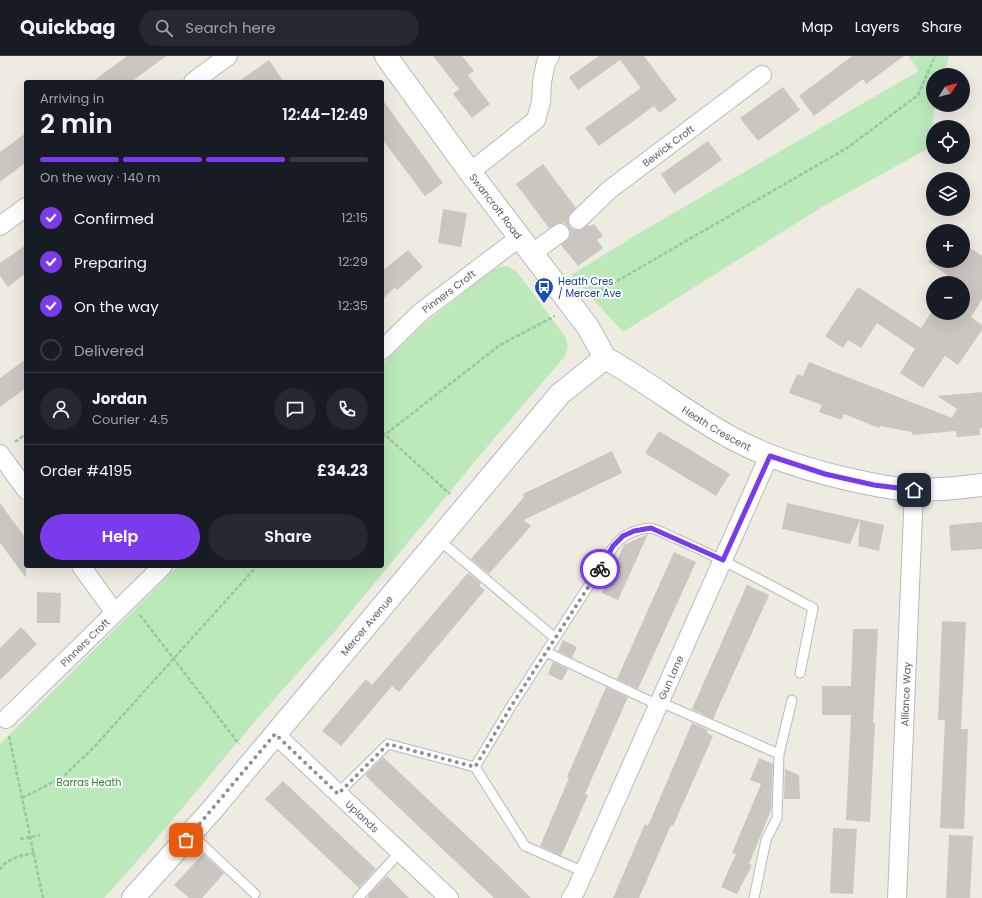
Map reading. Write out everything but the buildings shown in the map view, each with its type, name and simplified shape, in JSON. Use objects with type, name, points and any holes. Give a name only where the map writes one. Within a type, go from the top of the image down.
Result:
[{"type":"street","points":[[196,80],[228,56]]},
{"type":"street","name":"Swancroft Road","points":[[386,56],[519,238],[588,327],[605,358]]},
{"type":"street","points":[[470,172],[536,120],[541,102],[542,82],[546,62],[550,56]]},
{"type":"street","name":"Bewick Croft","points":[[578,220],[609,190],[762,75]]},
{"type":"street","points":[[0,226],[24,208]]},
{"type":"street","points":[[533,255],[542,246],[560,233]]},
{"type":"street","name":"Pinners Croft","points":[[384,348],[421,312],[519,238]]},
{"type":"street","name":"Heath Crescent","points":[[605,358],[633,374],[689,412],[729,436],[770,456],[825,474],[874,485],[914,490],[982,486]]},
{"type":"street","name":"Mercer Avenue","points":[[133,898],[191,834],[560,394],[605,358]]},
{"type":"street","points":[[0,454],[24,487]]},
{"type":"street","name":"Gun Lane","points":[[571,898],[770,456]]},
{"type":"street","name":"Alliance Way","points":[[897,898],[914,490]]},
{"type":"street","points":[[82,568],[115,613]]},
{"type":"street","name":"Pinners Croft","points":[[6,719],[161,568]]},
{"type":"street","name":"Uplands","points":[[275,734],[449,898]]},
{"type":"lane","points":[[475,767],[510,708],[613,546],[623,536],[634,531],[651,528],[723,560],[814,608],[800,673]]},
{"type":"lane","points":[[438,539],[555,638]]},
{"type":"lane","points":[[546,652],[659,704],[779,754]]},
{"type":"lane","points":[[754,898],[766,840],[776,818],[779,754],[792,700]]},
{"type":"lane","points":[[338,794],[388,744],[475,767],[525,846],[584,872]]},
{"type":"lane","points":[[191,834],[255,894]]},
{"type":"lane","points":[[358,898],[400,852]]},
{"type":"path","points":[[384,434],[500,345],[621,280],[847,148],[918,94],[935,59],[935,56]]},
{"type":"path","points":[[384,436],[466,507]]},
{"type":"path","points":[[22,798],[63,777],[95,746],[255,568]]},
{"type":"path","points":[[129,600],[239,744],[256,756]]},
{"type":"path","points":[[6,719],[43,898]]},
{"type":"path","points":[[20,839],[40,835]]},
{"type":"path","points":[[0,870],[2,866],[21,855],[34,853]]},
{"type":"green space","points":[[908,56],[949,56],[945,68],[926,68],[926,112],[934,112],[933,120],[926,120],[926,150],[822,207],[623,332],[571,275],[646,229],[919,71]]},
{"type":"green space","name":"Barras Heath","points":[[508,266],[517,272],[566,338],[568,347],[565,356],[486,448],[335,631],[262,713],[147,850],[104,898],[0,898],[0,744],[176,568],[384,568],[384,362],[424,324],[490,272],[499,267]]},
{"type":"way so far","points":[[186,840],[275,734],[338,794],[388,744],[475,767],[510,708],[600,569]]},
{"type":"place","name":"Heath Cres / Mercer Ave","points":[[544,304]]},
{"type":"route","points":[[600,569],[613,546],[623,536],[634,531],[651,528],[723,560],[770,456],[825,474],[874,485],[914,490]]}]
